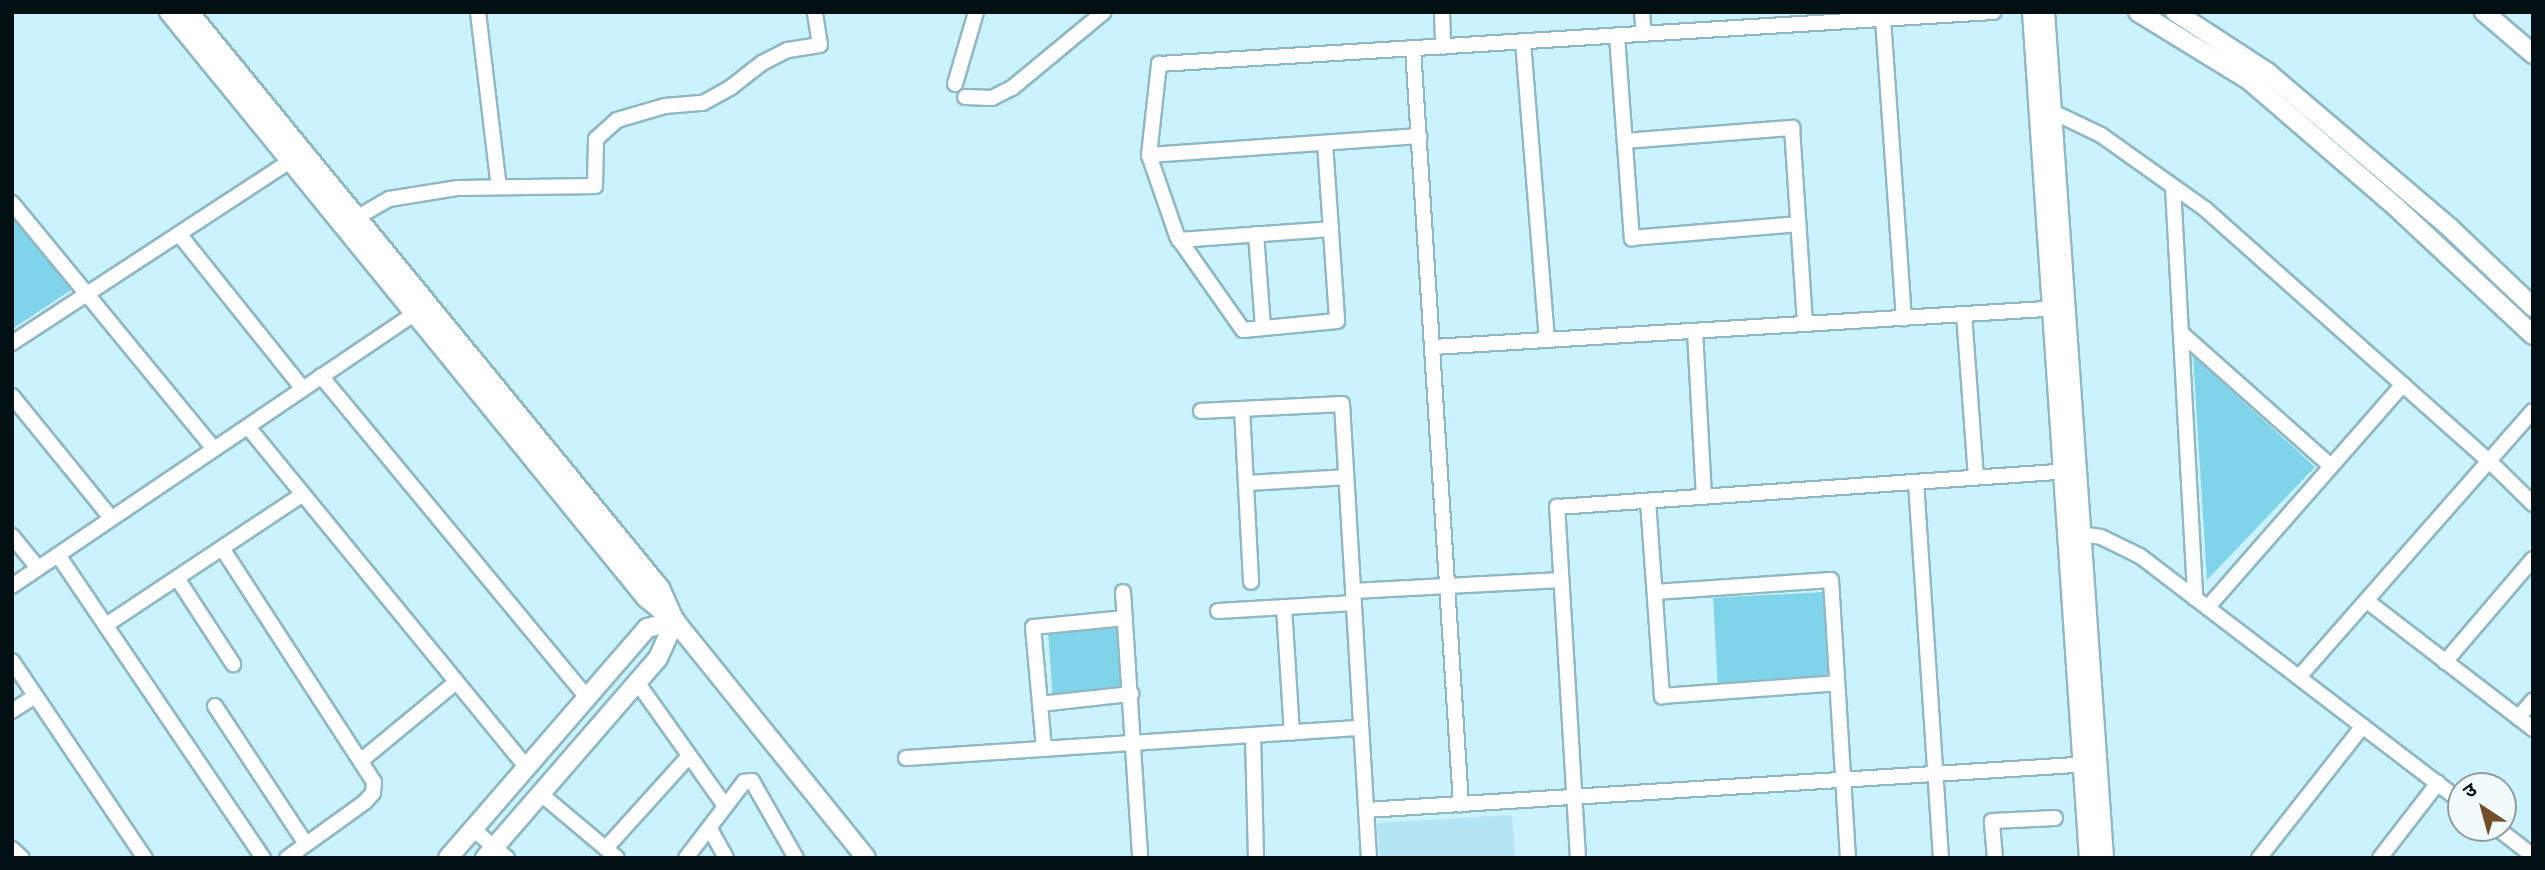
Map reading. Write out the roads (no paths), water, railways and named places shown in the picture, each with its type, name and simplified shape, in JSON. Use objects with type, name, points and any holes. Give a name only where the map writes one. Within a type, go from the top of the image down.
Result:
[{"type":"street","points":[[169,12],[296,157],[421,309],[646,598],[675,621],[866,858]]},
{"type":"street","points":[[188,12],[296,157],[356,218],[421,309]]},
{"type":"street","points":[[478,12],[499,187]]},
{"type":"street","points":[[356,218],[389,199],[458,187],[595,186],[596,139],[617,120],[665,106],[703,103],[730,88],[761,63],[788,50],[820,45],[815,12]]},
{"type":"street","points":[[955,84],[976,12]]},
{"type":"street","points":[[965,97],[992,98],[1012,88],[1104,12]]},
{"type":"street","points":[[1442,12],[1443,47]]},
{"type":"street","points":[[1642,12],[1644,34]]},
{"type":"street","points":[[1325,143],[1337,321],[1243,330],[1180,240],[1149,155],[1159,64],[1617,36],[1844,17],[1884,19],[1993,12]]},
{"type":"street","points":[[2032,12],[2090,764],[2104,858]]},
{"type":"street","points":[[2045,12],[2053,112],[2057,309]]},
{"type":"street","points":[[2138,12],[2246,68],[2533,335]]},
{"type":"street","points":[[2175,12],[2384,172],[2533,307]]},
{"type":"street","points":[[2484,12],[2533,54]]},
{"type":"street","points":[[1884,19],[1904,318]]},
{"type":"street","points":[[1617,36],[1632,238],[1798,224]]},
{"type":"street","points":[[1523,42],[1547,340]]},
{"type":"street","points":[[1413,48],[1461,804]]},
{"type":"street","points":[[2053,112],[2101,135],[2173,187],[2403,384],[2489,461],[2533,505]]},
{"type":"street","points":[[1625,141],[1792,128],[1805,324]]},
{"type":"street","points":[[1149,155],[1419,136]]},
{"type":"street","points":[[12,343],[296,157]]},
{"type":"street","points":[[2371,185],[2384,172]]},
{"type":"street","points":[[2173,187],[2195,598]]},
{"type":"street","points":[[2396,207],[2408,192]]},
{"type":"street","points":[[12,203],[89,293],[214,449]]},
{"type":"street","points":[[1180,240],[1331,229]]},
{"type":"street","points":[[179,234],[303,389]]},
{"type":"street","points":[[1256,234],[1263,328]]},
{"type":"street","points":[[12,586],[421,309]]},
{"type":"street","points":[[1433,347],[2057,309]]},
{"type":"street","points":[[1964,314],[1976,477]]},
{"type":"street","points":[[1695,331],[1704,497]]},
{"type":"street","points":[[2181,334],[2331,466]]},
{"type":"street","points":[[321,376],[587,698]]},
{"type":"street","points":[[2208,607],[2403,384]]},
{"type":"street","points":[[12,396],[111,519]]},
{"type":"street","points":[[1200,411],[1342,404],[1369,858]]},
{"type":"street","points":[[1242,409],[1251,582]]},
{"type":"street","points":[[2299,677],[2533,411]]},
{"type":"street","points":[[248,427],[300,496],[527,768]]},
{"type":"street","points":[[1578,858],[1557,508],[2068,471]]},
{"type":"street","points":[[2068,471],[2080,534],[2090,764],[2089,858]]},
{"type":"street","points":[[1246,483],[1346,477]]},
{"type":"street","points":[[1916,482],[1941,858]]},
{"type":"street","points":[[106,625],[300,496]]},
{"type":"street","points":[[1648,501],[1662,696],[1837,683]]},
{"type":"street","points":[[2080,534],[2101,537],[2140,556],[2447,790]]},
{"type":"street","points":[[12,536],[38,568]]},
{"type":"street","points":[[222,548],[363,759],[374,782],[373,793],[287,858]]},
{"type":"street","points":[[58,555],[263,858]]},
{"type":"street","points":[[2445,662],[2533,559]]},
{"type":"street","points":[[177,578],[233,664]]},
{"type":"street","points":[[1218,611],[1284,607],[1447,586],[1562,580]]},
{"type":"street","points":[[1655,592],[1830,580],[1848,858]]},
{"type":"street","points":[[1123,592],[1135,743],[1140,858]]},
{"type":"street","points":[[2367,601],[2533,729]]},
{"type":"street","points":[[1284,607],[1292,733]]},
{"type":"street","points":[[1044,749],[1033,626],[1125,618]]},
{"type":"street","points":[[473,829],[495,854],[541,793],[658,658],[675,621]]},
{"type":"street","points":[[448,858],[647,628],[675,621]]},
{"type":"street","points":[[12,661],[145,858]]},
{"type":"street","points":[[363,759],[456,682]]},
{"type":"street","points":[[637,682],[726,806]]},
{"type":"street","points":[[1040,704],[1131,694]]},
{"type":"street","points":[[12,711],[36,696]]},
{"type":"street","points":[[2518,718],[2533,701]]},
{"type":"street","points":[[215,706],[306,844]]},
{"type":"street","points":[[2259,858],[2363,726]]},
{"type":"street","points":[[906,758],[1361,728]]},
{"type":"street","points":[[1253,735],[1256,858]]},
{"type":"street","points":[[541,793],[611,853],[689,756]]},
{"type":"street","points":[[1366,810],[2090,764]]},
{"type":"street","points":[[686,858],[744,782],[752,781],[796,858]]},
{"type":"street","points":[[2380,858],[2438,783]]},
{"type":"street","points":[[1995,858],[1992,821],[2055,818]]},
{"type":"street","points":[[710,830],[726,858]]},
{"type":"street","points":[[2515,842],[2533,856]]},
{"type":"street","points":[[12,849],[22,858]]}]
